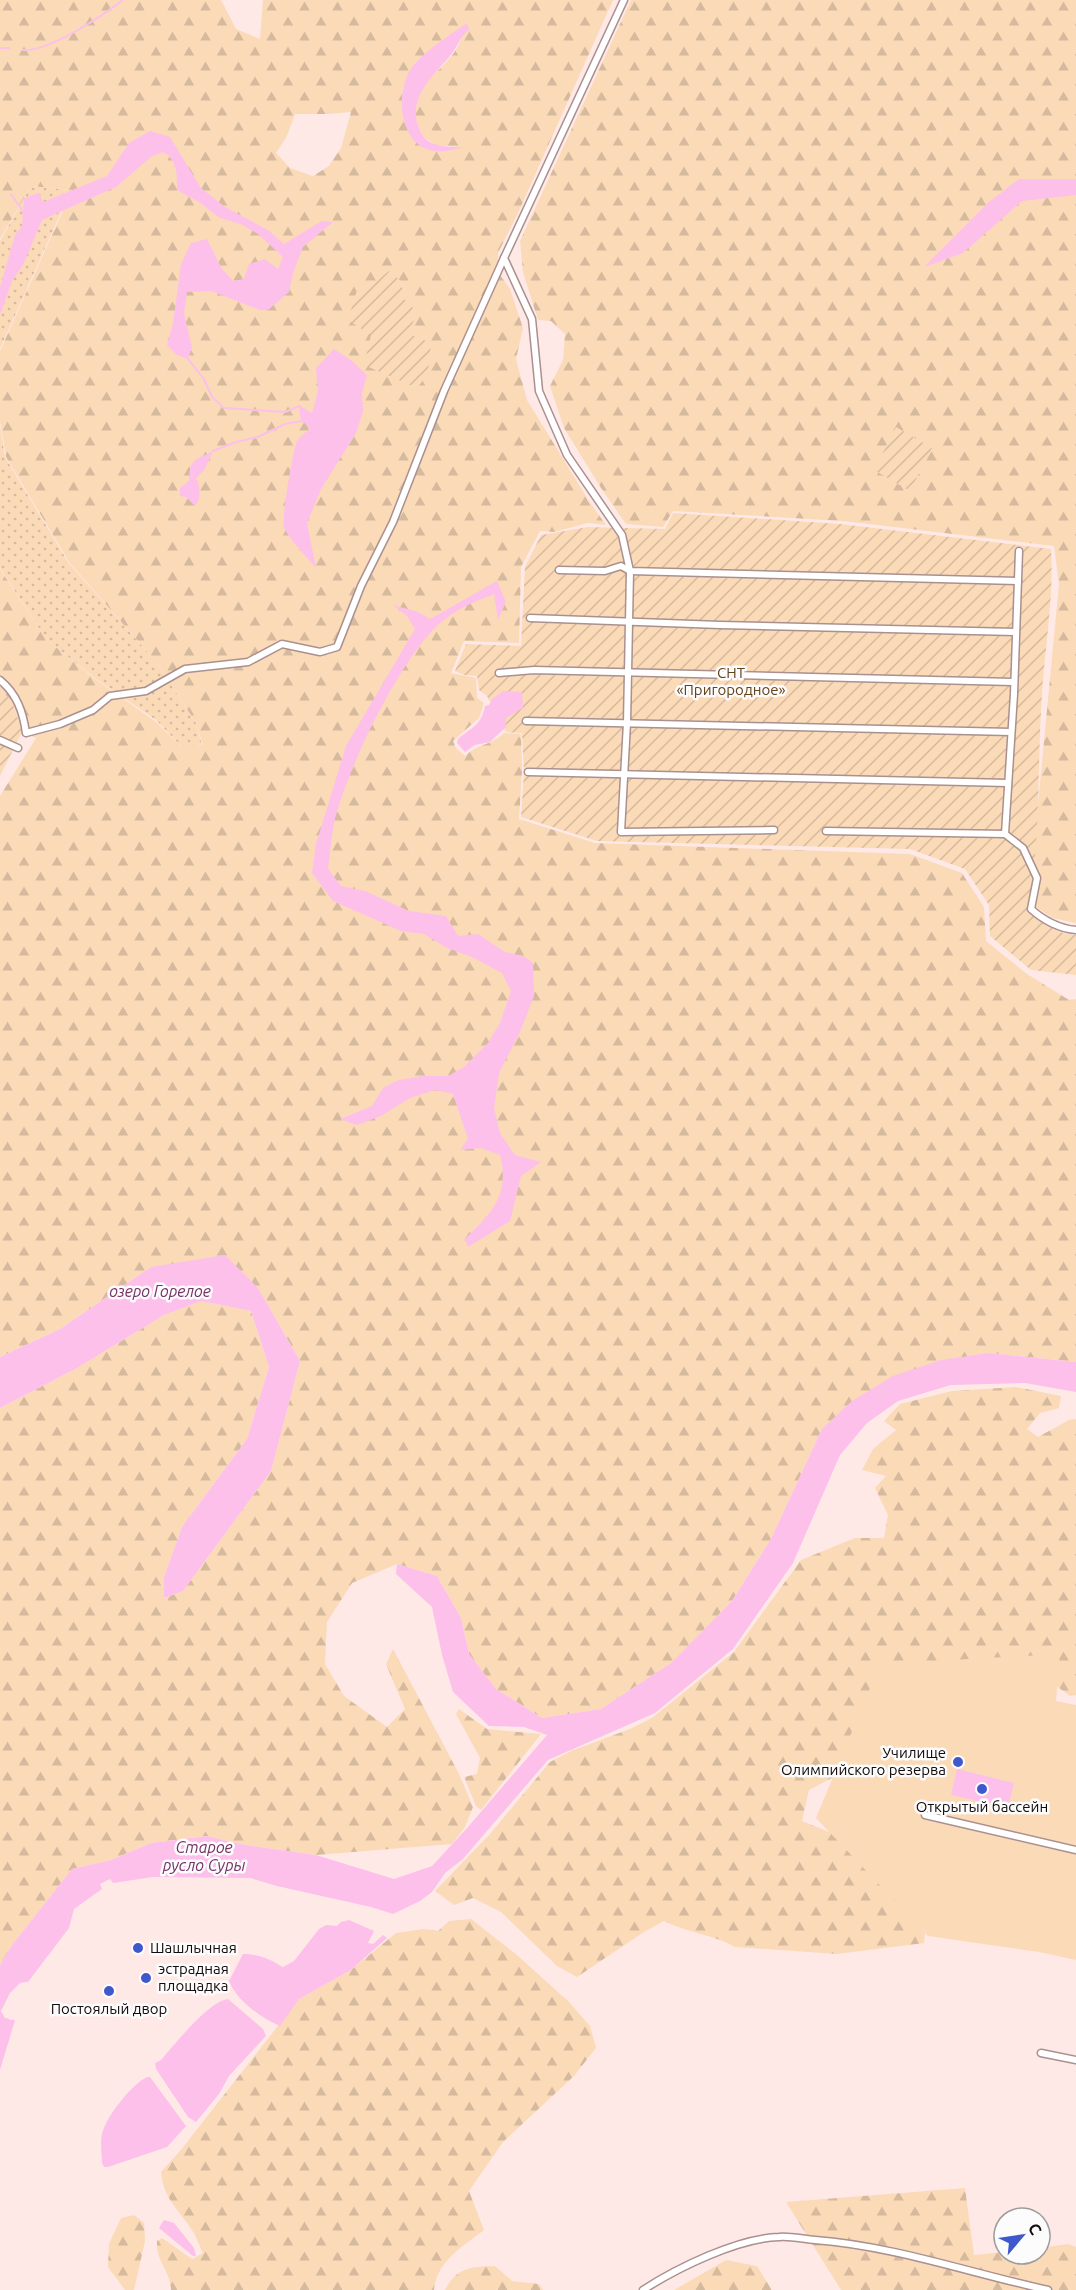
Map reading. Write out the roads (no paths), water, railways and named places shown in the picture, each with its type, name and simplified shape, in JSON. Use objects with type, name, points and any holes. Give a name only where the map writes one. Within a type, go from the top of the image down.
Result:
[{"type":"street","points":[[0,681],[8,687],[22,711],[26,733],[60,724],[93,710],[110,696],[146,691],[185,669],[248,662],[282,644],[320,652],[337,647],[361,586],[393,522],[444,391],[624,0]]},
{"type":"street","points":[[504,258],[532,319],[539,391],[567,455],[622,535],[630,571],[627,723],[621,832],[774,830]]},
{"type":"street","points":[[1005,834],[1014,694],[1019,551]]},
{"type":"street","points":[[559,570],[605,571],[621,566],[630,571],[1018,581]]},
{"type":"street","points":[[530,618],[1015,632]]},
{"type":"street","points":[[499,673],[534,670],[1013,682]]},
{"type":"street","points":[[526,721],[1011,732]]},
{"type":"street","points":[[0,740],[18,748]]},
{"type":"street","points":[[528,772],[1008,783]]},
{"type":"street","points":[[826,831],[1005,834],[1023,848],[1037,878],[1031,909],[1038,916],[1066,929],[1076,930]]},
{"type":"street","points":[[926,1815],[1076,1850]]},
{"type":"street","points":[[1041,2053],[1076,2060]]},
{"type":"street","points":[[643,2290],[718,2251],[778,2236],[878,2248],[1048,2290]]},
{"type":"water","points":[[467,23],[469,30],[453,53],[429,80],[416,107],[419,128],[427,140],[441,146],[463,147],[442,151],[430,150],[419,145],[411,137],[406,126],[402,101],[407,76],[425,54]]},
{"type":"water","points":[[150,131],[170,137],[201,188],[225,207],[268,230],[284,244],[322,221],[333,222],[303,247],[293,273],[289,292],[268,310],[260,310],[211,291],[187,292],[184,314],[192,347],[188,359],[177,355],[167,345],[173,323],[181,264],[191,243],[207,239],[222,269],[233,281],[244,279],[249,264],[265,259],[278,269],[283,257],[258,234],[241,224],[220,218],[199,202],[177,190],[177,173],[174,164],[172,159],[163,152],[152,156],[116,187],[42,220],[23,265],[12,281],[0,315],[0,287],[15,235],[22,226],[24,198],[39,193],[43,202],[107,176],[129,143]]},
{"type":"water","points":[[1019,179],[1076,179],[1076,195],[1022,201],[963,253],[924,267],[989,202]]},
{"type":"water","points":[[334,349],[367,375],[362,393],[363,411],[356,433],[321,489],[307,523],[316,568],[284,528],[284,513],[295,447],[297,441],[310,428],[302,421],[300,406],[312,413],[318,391],[316,368]]},
{"type":"water","points":[[213,451],[205,469],[196,478],[200,493],[195,506],[186,497],[180,496],[180,488],[189,481],[192,463]]},
{"type":"water","points":[[497,581],[506,602],[498,620],[494,594],[454,612],[432,631],[396,681],[364,742],[341,800],[334,823],[328,869],[341,886],[365,891],[409,911],[446,916],[458,936],[478,934],[505,952],[523,956],[533,963],[534,996],[520,1032],[499,1073],[494,1108],[500,1133],[515,1155],[541,1162],[521,1176],[510,1221],[468,1247],[465,1239],[491,1211],[496,1202],[503,1182],[502,1169],[500,1155],[481,1148],[460,1150],[468,1139],[453,1094],[435,1090],[410,1098],[381,1116],[357,1125],[340,1119],[372,1106],[383,1088],[399,1080],[422,1076],[448,1076],[464,1067],[488,1043],[500,1023],[511,991],[502,973],[472,957],[447,948],[424,934],[401,931],[333,901],[312,873],[316,844],[346,746],[415,629],[407,616],[393,605],[418,612],[430,619]]},
{"type":"water","points":[[503,691],[522,692],[523,708],[506,718],[506,727],[490,742],[475,745],[465,752],[457,743],[458,739],[475,726],[485,706]]},
{"type":"water","name":"озеро Горелое","points":[[225,1255],[258,1288],[300,1361],[271,1471],[183,1591],[164,1598],[164,1577],[182,1527],[247,1439],[269,1367],[251,1311],[201,1301],[164,1315],[77,1368],[0,1408],[0,1357],[60,1329],[151,1267]]},
{"type":"water","name":"Старое русло Суры","points":[[989,1353],[1076,1362],[1076,1392],[1025,1383],[951,1385],[898,1401],[867,1423],[840,1455],[793,1563],[733,1649],[655,1713],[548,1760],[463,1859],[445,1873],[432,1892],[420,1901],[393,1914],[250,1878],[153,1877],[113,1883],[110,1879],[100,1884],[102,1889],[74,1909],[69,1928],[28,1982],[20,1983],[1,2011],[10,2020],[15,2020],[0,2070],[0,1965],[12,1945],[72,1869],[111,1860],[151,1843],[207,1836],[245,1845],[316,1855],[394,1879],[432,1866],[547,1735],[524,1727],[489,1726],[453,1692],[442,1655],[432,1607],[396,1574],[397,1564],[437,1576],[461,1618],[469,1654],[496,1689],[542,1718],[601,1709],[671,1663],[732,1601],[771,1539],[822,1429],[852,1401],[893,1376],[941,1360]]},
{"type":"water","name":"Открытый бассейн","points":[[957,1769],[1014,1783],[1008,1808],[951,1795]]},
{"type":"water","points":[[349,1920],[374,1931],[368,1943],[373,1944],[383,1935],[387,1938],[351,1970],[299,1999],[280,2026],[250,2008],[232,1988],[229,1981],[243,1954],[264,1958],[283,1967],[294,1961],[319,1929],[326,1925],[337,1926]]},
{"type":"water","points":[[228,1999],[263,2029],[266,2036],[229,2076],[219,2094],[196,2122],[188,2117],[156,2069],[155,2063],[161,2060],[183,2034],[211,2007]]},
{"type":"water","points":[[150,2077],[186,2126],[167,2147],[104,2167],[101,2141],[104,2127],[127,2094]]},
{"type":"water","points":[[164,2220],[174,2223],[194,2248],[196,2256],[193,2256],[159,2228]]},
{"type":"waterway","points":[[23,50],[34,49],[61,39],[123,0]]},
{"type":"waterway","points":[[0,48],[9,48]]},
{"type":"waterway","points":[[11,194],[24,213]]},
{"type":"waterway","points":[[188,359],[204,379],[212,397],[224,408],[285,412],[300,406],[302,421],[285,424],[258,437],[213,451]]},
{"type":"place","name":"Училище Олимпийского резерва","points":[[958,1762]]},
{"type":"place","name":"Открытый бассейн","points":[[982,1789]]},
{"type":"place","name":"Шашлычная","points":[[138,1948]]},
{"type":"place","name":"эстрадная площадка","points":[[146,1978]]},
{"type":"place","name":"Постоялый двор","points":[[109,1991]]},
{"type":"park label","name":"СНТ «Пригородное»","points":[[731,682]]}]
